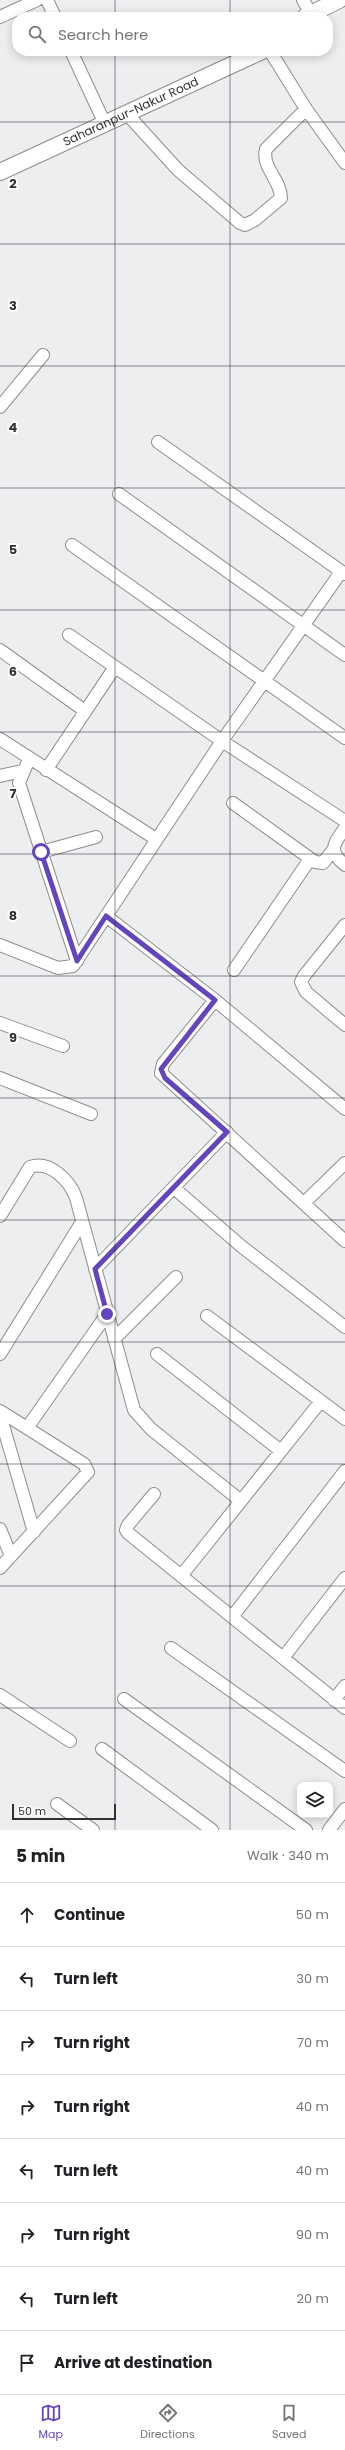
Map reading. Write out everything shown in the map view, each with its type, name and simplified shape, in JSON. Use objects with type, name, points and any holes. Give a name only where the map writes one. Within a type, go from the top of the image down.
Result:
[{"type":"main road","points":[[316,12],[339,0]]},
{"type":"main road","points":[[333,15],[345,9]]},
{"type":"main road","name":"Saharanpur-Nakur Road","points":[[0,172],[226,56]]},
{"type":"main road","name":"Saharanpur-Nakur Road","points":[[0,161],[103,120],[127,114],[251,56]]},
{"type":"street","points":[[0,17],[37,0]]},
{"type":"street","points":[[48,0],[53,12]]},
{"type":"street","points":[[303,0],[307,12]]},
{"type":"street","points":[[73,56],[103,120]]},
{"type":"street","points":[[273,56],[306,109],[345,163]]},
{"type":"street","points":[[127,114],[178,170],[234,218],[245,225],[255,220],[281,198],[278,185],[265,161],[266,149],[306,109]]},
{"type":"street","points":[[0,408],[43,355]]},
{"type":"street","points":[[0,945],[58,968],[73,966],[222,741],[302,626],[343,573],[158,442]]},
{"type":"street","points":[[119,494],[302,626],[345,655]]},
{"type":"street","points":[[72,545],[345,738]]},
{"type":"street","points":[[69,635],[222,741],[345,821]]},
{"type":"street","points":[[0,650],[85,711]]},
{"type":"street","points":[[46,770],[115,667]]},
{"type":"street","points":[[0,739],[46,770],[156,839]]},
{"type":"street","points":[[29,759],[22,771],[19,783],[77,961]]},
{"type":"street","points":[[0,776],[22,771]]},
{"type":"street","points":[[233,803],[310,859],[323,863],[333,850],[335,843],[345,828]]},
{"type":"street","points":[[41,852],[96,837]]},
{"type":"street","points":[[333,850],[335,855],[345,865]]},
{"type":"street","points":[[234,970],[310,859]]},
{"type":"street","points":[[106,916],[215,1000],[345,1109]]},
{"type":"street","points":[[343,932],[304,976],[301,982],[306,992],[345,1025]]},
{"type":"street","points":[[215,1000],[161,1069],[165,1078],[227,1132],[345,1241]]},
{"type":"street","points":[[0,1023],[63,1046]]},
{"type":"street","points":[[0,1078],[91,1114]]},
{"type":"street","points":[[95,1269],[227,1132]]},
{"type":"street","points":[[304,1203],[345,1163]]},
{"type":"street","points":[[0,1216],[26,1171],[30,1167],[40,1165],[61,1175],[67,1181],[73,1190],[130,1399],[140,1420],[241,1501]]},
{"type":"street","points":[[174,1188],[241,1246],[345,1327]]},
{"type":"street","points":[[0,1354],[82,1222]]},
{"type":"street","points":[[114,1339],[176,1277]]},
{"type":"street","points":[[27,1428],[107,1314]]},
{"type":"street","points":[[207,1316],[345,1419]]},
{"type":"street","points":[[157,1354],[281,1451]]},
{"type":"street","points":[[181,1576],[321,1401]]},
{"type":"street","points":[[0,1411],[84,1464],[88,1472],[0,1568]]},
{"type":"street","points":[[0,1415],[34,1532]]},
{"type":"street","points":[[232,1617],[345,1471]]},
{"type":"street","points":[[154,1494],[126,1530],[131,1536],[345,1708]]},
{"type":"street","points":[[0,1529],[11,1556]]},
{"type":"street","points":[[283,1658],[345,1578]]},
{"type":"street","points":[[171,1648],[345,1771]]},
{"type":"street","points":[[334,1700],[345,1686]]},
{"type":"street","points":[[0,1695],[70,1741]]},
{"type":"street","points":[[124,1699],[306,1830]]},
{"type":"street","points":[[102,1749],[212,1830]]},
{"type":"street","points":[[57,1804],[93,1830]]},
{"type":"street","points":[[329,1830],[344,1811]]},
{"type":"route","points":[[41,852],[77,961],[106,916],[215,1000],[163,1064],[161,1073],[227,1132],[95,1269],[107,1314]]}]
